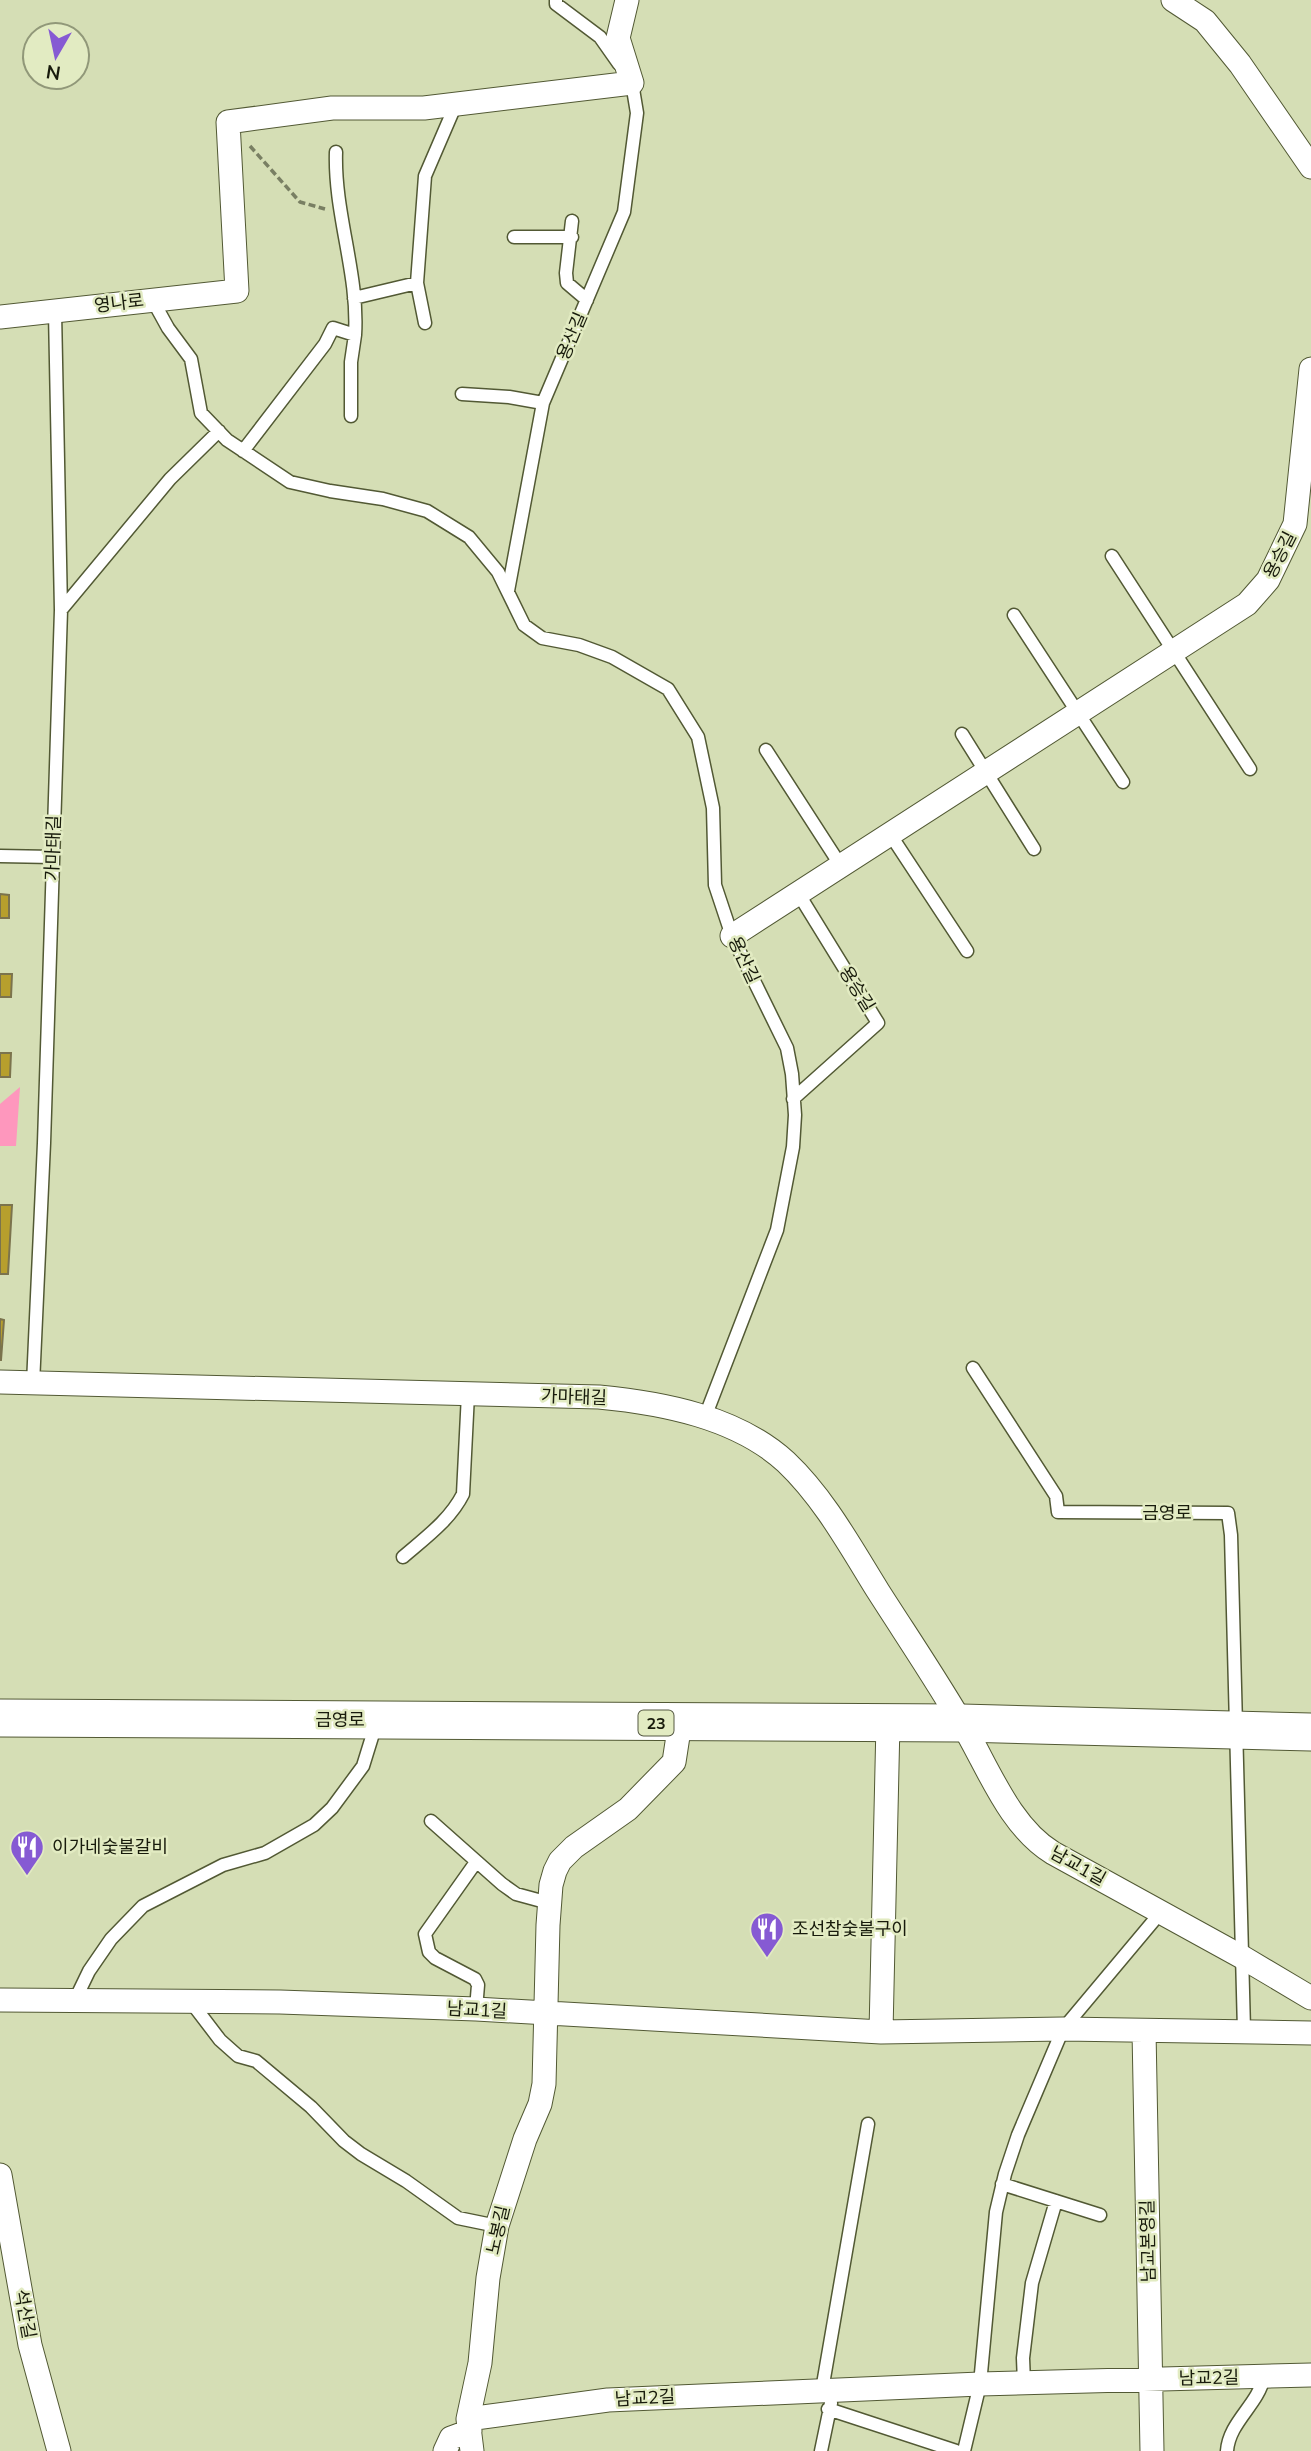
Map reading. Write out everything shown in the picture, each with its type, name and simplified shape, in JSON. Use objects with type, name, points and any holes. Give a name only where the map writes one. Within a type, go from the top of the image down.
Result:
[{"type":"main road","name":"금영로","points":[[0,1718],[962,1723],[1311,1732]]},
{"type":"street","name":"용산길","points":[[626,0],[618,38],[632,83]]},
{"type":"street","points":[[1173,0],[1205,21],[1240,64],[1311,167]]},
{"type":"street","points":[[228,122],[332,108],[424,108],[632,83]]},
{"type":"street","name":"영나로","points":[[0,317],[237,292],[228,122]]},
{"type":"street","name":"용승길","points":[[732,936],[1247,604],[1268,580],[1295,524],[1311,369]]},
{"type":"street","name":"가마태길","points":[[0,1382],[599,1397],[644,1401],[705,1417],[768,1448],[802,1479],[826,1508],[962,1723]]},
{"type":"street","points":[[548,2014],[549,1903],[551,1885],[560,1861],[574,1847],[628,1809],[674,1762],[680,1723]]},
{"type":"street","points":[[881,2032],[888,1723]]},
{"type":"street","name":"남교1길","points":[[962,1723],[1015,1816],[1042,1847],[1311,1998]]},
{"type":"street","name":"남교1길","points":[[0,2000],[281,2002],[477,2009],[881,2032],[1063,2029],[1311,2033]]},
{"type":"street","name":"노봉길","points":[[470,2434],[488,2278],[497,2226],[525,2139],[540,2104],[546,2063],[548,2014]]},
{"type":"street","name":"남교본영길","points":[[1144,2031],[1152,2451]]},
{"type":"street","name":"석산길","points":[[0,2175],[30,2345],[59,2451]]},
{"type":"street","name":"남교2길","points":[[470,2434],[608,2400],[829,2396],[980,2384],[1311,2375]]},
{"type":"street","points":[[445,2451],[451,2438],[470,2434]]},
{"type":"lane","points":[[556,0],[556,4],[600,37],[632,83]]},
{"type":"lane","name":"용산길","points":[[508,592],[543,403],[624,212],[637,113],[632,83]]},
{"type":"lane","points":[[425,323],[417,283],[425,176],[456,104]]},
{"type":"lane","points":[[336,152],[335,182],[354,298],[351,416]]},
{"type":"lane","points":[[572,221],[567,283],[587,300]]},
{"type":"lane","points":[[514,237],[572,237]]},
{"type":"lane","points":[[354,298],[417,283]]},
{"type":"lane","name":"용산길","points":[[152,299],[168,328],[191,359],[201,413],[243,451],[290,482],[383,499],[427,511],[469,537],[498,572],[524,625],[542,638],[579,645],[612,657],[668,690],[698,737],[713,808],[715,885],[732,936],[787,1048],[792,1074],[794,1136],[777,1230],[705,1417]]},
{"type":"lane","name":"가마태길","points":[[33,1384],[44,1143],[61,610],[55,312]]},
{"type":"lane","points":[[243,451],[325,344],[333,328],[355,335]]},
{"type":"lane","points":[[462,394],[509,397],[543,403]]},
{"type":"lane","points":[[61,610],[170,479],[219,431]]},
{"type":"lane","points":[[1112,556],[1250,769]]},
{"type":"lane","points":[[1014,615],[1123,782]]},
{"type":"lane","points":[[962,734],[1034,849]]},
{"type":"lane","points":[[766,750],[841,866]]},
{"type":"lane","points":[[890,834],[967,951]]},
{"type":"lane","points":[[0,856],[53,857]]},
{"type":"lane","name":"용승길","points":[[793,1099],[878,1024],[798,894]]},
{"type":"lane","name":"금영로","points":[[973,1368],[1056,1496],[1058,1512],[1228,1513],[1231,1535],[1235,1730]]},
{"type":"lane","points":[[403,1557],[442,1522],[456,1507],[463,1494],[468,1394]]},
{"type":"lane","points":[[74,2002],[89,1970],[111,1939],[143,1906],[223,1865],[265,1853],[314,1825],[332,1808],[363,1766],[377,1720]]},
{"type":"lane","points":[[1235,1730],[1244,2030]]},
{"type":"lane","points":[[431,1821],[516,1894],[549,1903]]},
{"type":"lane","points":[[476,1862],[425,1934],[429,1952],[435,1958],[475,1979],[478,1985],[477,2009]]},
{"type":"lane","points":[[964,2451],[980,2384],[992,2237],[1002,2184],[1018,2135],[1063,2029],[1161,1912]]},
{"type":"lane","points":[[191,2001],[220,2040],[238,2056],[256,2061],[361,2154],[406,2181],[458,2218],[497,2226]]},
{"type":"lane","points":[[821,2451],[868,2124]]},
{"type":"lane","points":[[1002,2184],[1100,2215]]},
{"type":"lane","points":[[1024,2383],[1025,2342],[1032,2283],[1056,2202]]},
{"type":"lane","points":[[1227,2451],[1230,2434],[1258,2395],[1264,2377]]},
{"type":"lane","points":[[829,2396],[956,2451]]},
{"type":"path","points":[[228,122],[300,202],[341,213]]},
{"type":"shaded area","points":[[20,1087],[16,1146],[0,1146],[0,1104]]},
{"type":"building","points":[[0,894],[9,895],[9,918],[0,918]]},
{"type":"building","points":[[0,974],[12,974],[11,997],[0,997]]},
{"type":"building","points":[[0,1053],[11,1053],[10,1077],[0,1077]]},
{"type":"building","points":[[0,1205],[12,1205],[8,1274],[0,1274]]},
{"type":"building","points":[[0,1319],[4,1320],[1,1360],[0,1360]]},
{"type":"place","name":"이가네숯불갈비","points":[[27,1877]]},
{"type":"place","name":"조선참숯불구이","points":[[767,1959]]}]
